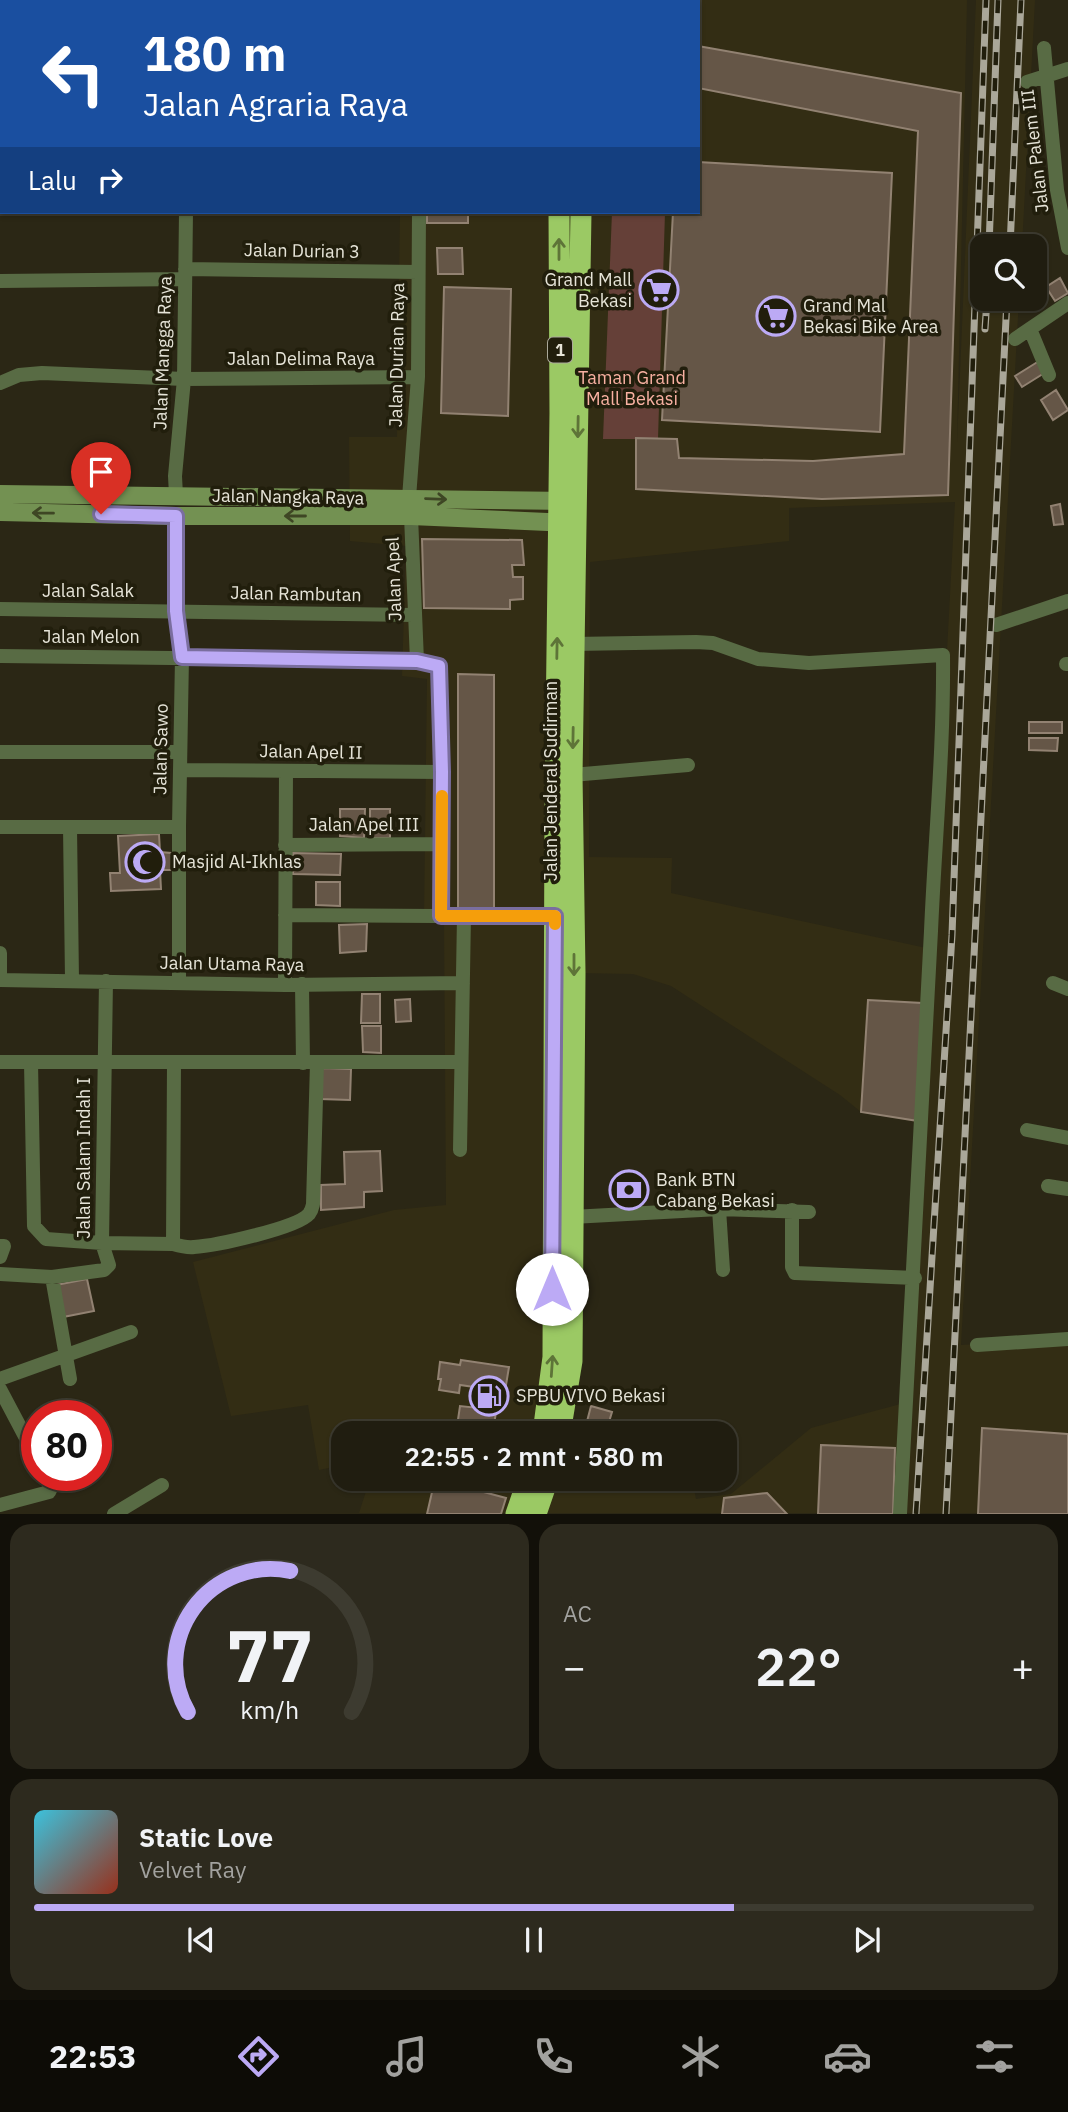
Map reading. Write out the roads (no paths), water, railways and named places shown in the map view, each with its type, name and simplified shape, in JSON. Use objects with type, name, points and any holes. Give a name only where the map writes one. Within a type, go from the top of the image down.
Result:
[{"type":"highway","name":"Jalan Jenderal Sudirman","points":[[545,1421],[553,1357],[565,917],[572,775],[573,644],[559,214]]},
{"type":"highway","name":"Jalan Jenderal Sudirman","points":[[562,1421],[572,1361],[572,1217],[565,917],[567,512],[581,214]]},
{"type":"highway","points":[[516,1514],[524,1491]]},
{"type":"highway","points":[[536,1514],[544,1491]]},
{"type":"street","name":"Jalan Palem III","points":[[1044,48],[1057,190],[1068,248]]},
{"type":"street","points":[[1027,82],[1068,69]]},
{"type":"street","name":"Jalan Mangga Raya","points":[[176,495],[175,475],[184,379],[186,214]]},
{"type":"street","name":"Jalan Durian Raya","points":[[410,507],[418,377],[419,214]]},
{"type":"street","name":"Jalan Durian 3","points":[[0,281],[185,274],[418,272]]},
{"type":"street","points":[[1015,339],[1068,303]]},
{"type":"street","points":[[1030,329],[1049,375]]},
{"type":"street","name":"Jalan Delima Raya","points":[[0,383],[19,375],[42,373],[184,379],[418,377]]},
{"type":"street","name":"Jalan Nangka Raya","points":[[0,495],[176,495],[269,507],[410,507],[567,512]]},
{"type":"street","name":"Jalan Nangka Raya","points":[[0,512],[176,516],[269,507]]},
{"type":"street","name":"Jalan Apel","points":[[410,507],[417,661]]},
{"type":"street","name":"Jalan Sawo","points":[[176,516],[176,611],[182,657],[179,982]]},
{"type":"street","points":[[996,625],[1068,601]]},
{"type":"street","name":"Jalan Salak","points":[[0,609],[176,611]]},
{"type":"street","name":"Jalan Rambutan","points":[[176,611],[414,615]]},
{"type":"street","points":[[573,644],[713,643],[758,659],[809,663],[943,655],[944,718],[933,875],[915,1278],[900,1514]]},
{"type":"street","name":"Jalan Melon","points":[[0,656],[417,661]]},
{"type":"street","points":[[417,661],[436,664],[441,668],[441,916]]},
{"type":"street","points":[[0,752],[180,752]]},
{"type":"street","points":[[572,775],[688,765]]},
{"type":"street","name":"Jalan Apel II","points":[[180,770],[442,772]]},
{"type":"street","name":"Jalan Apel III","points":[[285,985],[286,771]]},
{"type":"street","points":[[0,827],[179,827]]},
{"type":"street","points":[[70,827],[72,980]]},
{"type":"street","name":"Jalan Apel III","points":[[285,845],[442,844]]},
{"type":"street","points":[[285,915],[565,917]]},
{"type":"street","points":[[460,1150],[464,916]]},
{"type":"street","points":[[0,953],[0,980]]},
{"type":"street","name":"Jalan Utama Raya","points":[[0,980],[285,985],[463,983]]},
{"type":"street","name":"Jalan Salam Indah I","points":[[0,1274],[52,1277],[107,1268],[109,1265],[102,1243],[106,981]]},
{"type":"street","points":[[1053,983],[1068,989]]},
{"type":"street","points":[[31,1062],[34,1226],[46,1239],[195,1247],[277,1229],[295,1223],[309,1214],[313,1204],[310,1063],[302,984]]},
{"type":"street","points":[[0,1062],[461,1062]]},
{"type":"street","points":[[173,1244],[174,1063]]},
{"type":"street","points":[[1027,1130],[1068,1138]]},
{"type":"street","points":[[1048,1186],[1068,1189]]},
{"type":"street","points":[[719,1209],[723,1270]]},
{"type":"street","points":[[572,1217],[719,1209],[809,1212]]},
{"type":"street","points":[[792,1210],[792,1267],[795,1273],[915,1278]]},
{"type":"street","points":[[0,1246],[4,1246],[0,1257]]},
{"type":"street","points":[[52,1277],[70,1379]]},
{"type":"street","points":[[0,1379],[131,1332]]},
{"type":"street","points":[[977,1345],[1068,1339]]},
{"type":"street","points":[[0,1389],[5,1410],[21,1434]]},
{"type":"street","points":[[114,1514],[162,1485]]},
{"type":"street","points":[[1,1514],[0,1506],[48,1491]]},
{"type":"railway","points":[[916,1514],[952,935],[986,0]]},
{"type":"railway","points":[[989,234],[998,0]]},
{"type":"railway","points":[[1011,234],[1021,0]]},
{"type":"railway","points":[[985,329],[986,311]]},
{"type":"railway","points":[[946,1514],[1006,311]]},
{"type":"place","name":"Grand Mall Bekasi","points":[[659,290]]},
{"type":"place","name":"Grand Mal Bekasi Bike Area","points":[[776,316]]},
{"type":"place","name":"Masjid Al-Ikhlas","points":[[145,862]]},
{"type":"place","name":"Bank BTN Cabang Bekasi","points":[[629,1190]]},
{"type":"place","name":"SPBU VIVO Bekasi","points":[[489,1396]]},
{"type":"park label","name":"Taman Grand Mall Bekasi","points":[[632,388]]}]
